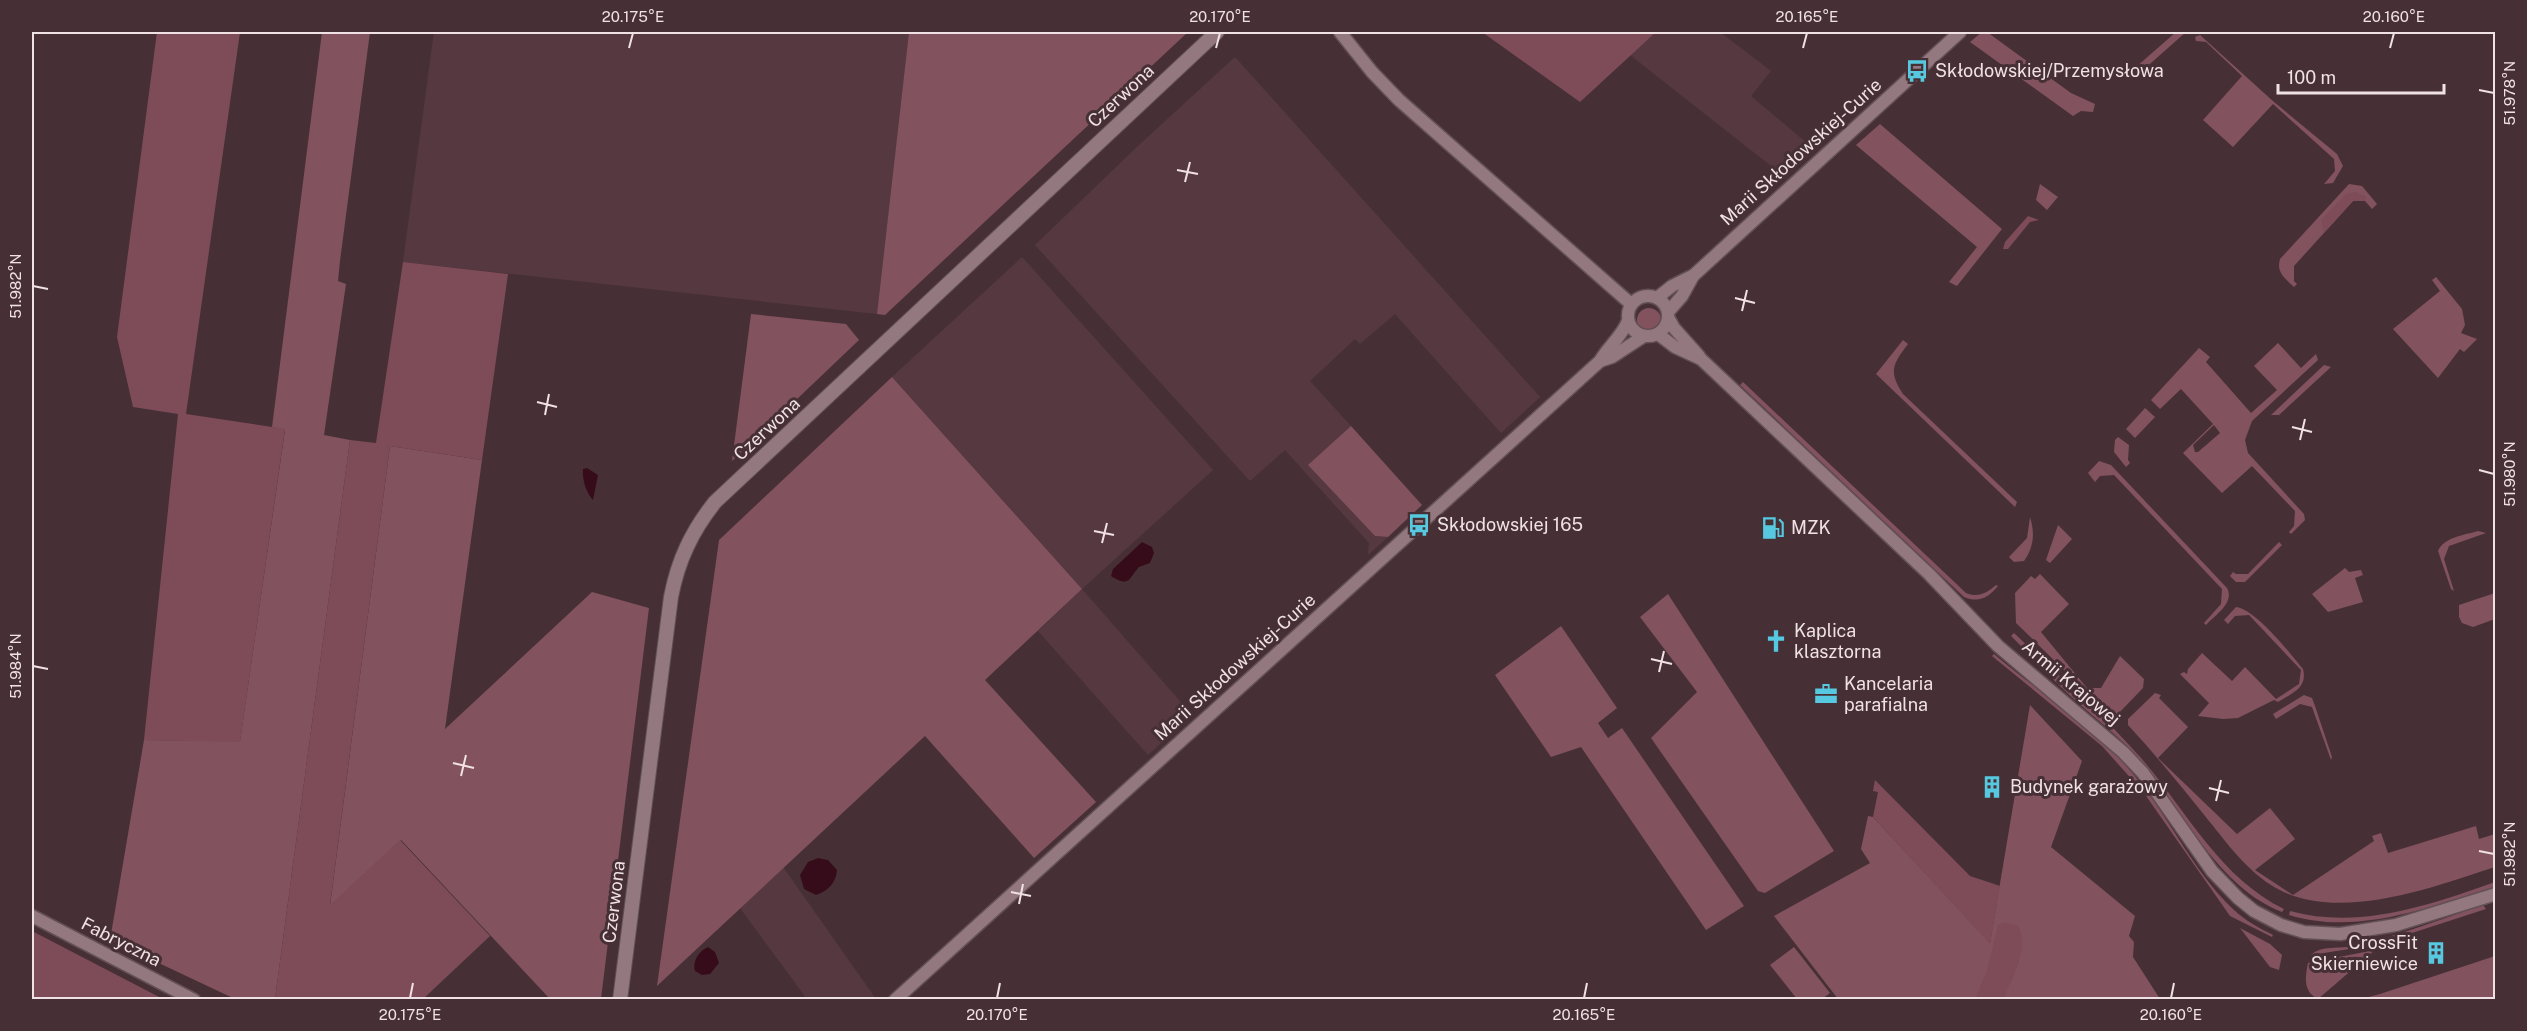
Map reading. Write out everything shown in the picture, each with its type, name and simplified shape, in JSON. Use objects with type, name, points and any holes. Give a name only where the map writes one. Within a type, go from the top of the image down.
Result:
[{"type":"main road","name":"Czerwona","points":[[620,999],[671,597],[680,560],[696,527],[715,502],[1217,32]]},
{"type":"street","points":[[1340,32],[1372,72],[1399,100],[1631,304]]},
{"type":"street","name":"Marii Skłodowskiej-Curie","points":[[1657,298],[1672,286],[1694,275],[1960,32]]},
{"type":"street","name":"Marii Skłodowskiej-Curie","points":[[1668,315],[1694,275]]},
{"type":"street","points":[[1668,315],[1666,324],[1658,334],[1644,336],[1634,331],[1628,321],[1628,310],[1631,304],[1643,296],[1657,298],[1663,302],[1674,328],[1701,359]]},
{"type":"street","name":"Marii Skłodowskiej-Curie","points":[[895,999],[1600,361],[1606,350],[1624,330],[1628,321]]},
{"type":"street","name":"Armii Krajowej","points":[[1658,334],[1675,347],[1701,359],[1929,574],[1998,645],[2123,752],[2143,773],[2212,871],[2254,911],[2280,925],[2304,932],[2340,934],[2396,925],[2496,894]]},
{"type":"street","name":"Marii Skłodowskiej-Curie","points":[[1600,361],[1612,357],[1644,336]]},
{"type":"street","name":"Fabryczna","points":[[32,916],[194,999]]},
{"type":"shaded area","points":[[157,32],[240,32],[186,414],[285,429],[240,742],[144,740],[178,414],[133,407],[117,337]]},
{"type":"shaded area","points":[[322,32],[370,32],[338,281],[346,284],[324,435],[350,440],[275,999],[235,999],[110,940],[144,740],[240,741],[285,430],[272,427]]},
{"type":"shaded area","points":[[434,32],[909,32],[877,314],[403,262]]},
{"type":"shaded area","points":[[909,32],[1188,32],[885,315],[877,314]]},
{"type":"shaded area","points":[[1482,32],[1656,32],[1580,102]]},
{"type":"shaded area","points":[[1656,32],[1720,32],[1771,71],[1751,96],[1815,150],[1785,177],[1630,55]]},
{"type":"shaded area","points":[[1982,32],[1987,32],[2071,93],[2095,104],[2093,112],[2081,111],[2073,116],[1970,42]]},
{"type":"shaded area","points":[[2176,32],[2186,32],[2142,71],[2136,67]]},
{"type":"shaded area","points":[[2200,35],[2274,102],[2337,154],[2343,166],[2333,183],[2324,184],[2335,171],[2334,159],[2273,104],[2233,147],[2203,120],[2242,76],[2206,42],[2196,41],[2195,37]]},
{"type":"shaded area","points":[[1235,57],[1540,397],[1501,433],[1395,314],[1360,344],[1355,339],[1310,381],[1351,426],[1309,465],[1375,536],[1388,537],[1368,555],[1369,543],[1285,450],[1250,481],[1035,245]]},
{"type":"shaded area","points":[[1880,124],[2002,229],[1957,286],[1949,282],[1977,247],[1856,145]]},
{"type":"shaded area","points":[[2040,184],[2058,197],[2047,210],[2036,200]]},
{"type":"shaded area","points":[[2349,184],[2362,186],[2377,204],[2372,209],[2365,201],[2353,201],[2294,266],[2294,281],[2297,284],[2294,287],[2280,272],[2280,259]]},
{"type":"shaded area","points":[[2356,192],[2366,197],[2365,201],[2353,201],[2324,233],[2321,220],[2346,194]]},
{"type":"shaded area","points":[[2028,216],[2039,220],[2030,222],[2008,249],[2003,249],[2005,242]]},
{"type":"shaded area","points":[[1022,257],[1213,470],[1082,589],[892,377]]},
{"type":"shaded area","points":[[403,262],[508,274],[482,460],[390,446],[330,905],[400,840],[490,936],[423,999],[275,999],[350,440],[376,443]]},
{"type":"shaded area","points":[[2436,277],[2462,309],[2465,325],[2461,333],[2477,339],[2464,352],[2460,349],[2438,378],[2393,329],[2440,291],[2432,280]]},
{"type":"shaded area","points":[[1649,308],[1658,311],[1661,320],[1658,329],[1649,332],[1640,329],[1637,320],[1640,311]]},
{"type":"shaded area","points":[[751,314],[846,324],[859,340],[732,461]]},
{"type":"shaded area","points":[[1903,340],[1908,344],[1896,363],[1894,373],[1903,394],[2017,502],[2015,507],[1876,374]]},
{"type":"shaded area","points":[[2278,343],[2301,368],[2316,354],[2318,360],[2252,421],[2245,440],[2248,453],[2304,514],[2305,520],[2291,534],[2289,532],[2294,526],[2295,511],[2252,466],[2222,493],[2183,453],[2213,424],[2181,389],[2160,409],[2151,400],[2199,348],[2210,357],[2206,362],[2251,413],[2277,390],[2254,366]],"holes":[[[2214,425],[2220,433],[2198,452],[2195,452],[2193,445]]]},
{"type":"shaded area","points":[[2324,365],[2331,367],[2279,415],[2271,415]]},
{"type":"shaded area","points":[[892,377],[1082,589],[985,680],[1096,802],[1034,858],[925,736],[657,986],[719,540]]},
{"type":"shaded area","points":[[1743,382],[1966,593],[1978,595],[1998,586],[1991,594],[1983,598],[1974,600],[1964,597],[1740,385]]},
{"type":"shaded area","points":[[2145,408],[2155,417],[2135,438],[2126,429]]},
{"type":"shaded area","points":[[1351,426],[1422,505],[1388,537],[1375,536],[1308,465]]},
{"type":"shaded area","points":[[2118,437],[2129,445],[2128,460],[2130,463],[2126,467],[2114,452],[2115,440]]},
{"type":"shaded area","points":[[390,446],[482,460],[445,729],[592,592],[649,608],[601,999],[550,999],[401,840],[330,906]]},
{"type":"shaded area","points":[[2099,461],[2111,465],[2227,588],[2229,593],[2226,604],[2206,625],[2204,623],[2221,604],[2222,589],[2114,475],[2100,476],[2095,482],[2088,473]]},
{"type":"shaded area","points":[[587,468],[598,475],[593,500],[588,494],[584,481],[583,469]]},
{"type":"shaded area","points":[[2030,517],[2033,529],[2032,545],[2024,561],[2014,562],[2009,557],[2027,538]]},
{"type":"shaded area","points":[[2058,525],[2072,539],[2050,563],[2046,560]]},
{"type":"shaded area","points":[[2478,531],[2486,533],[2449,546],[2444,559],[2454,591],[2451,589],[2438,551],[2450,540]]},
{"type":"shaded area","points":[[1142,542],[1152,547],[1154,553],[1150,563],[1139,567],[1125,582],[1111,576],[1113,569]]},
{"type":"shaded area","points":[[2279,542],[2282,545],[2245,582],[2236,582],[2230,576],[2233,572],[2248,574]]},
{"type":"shaded area","points":[[2345,568],[2349,572],[2361,570],[2363,575],[2355,578],[2363,602],[2328,612],[2312,594]]},
{"type":"shaded area","points":[[2040,574],[2069,604],[2041,632],[2087,688],[2101,688],[2120,656],[2144,679],[2143,688],[2117,715],[2114,713],[2110,715],[2016,623],[2015,593],[2031,576],[2035,579]]},
{"type":"shaded area","points":[[1082,589],[1192,715],[1148,755],[1038,631]]},
{"type":"shaded area","points":[[2495,593],[2495,619],[2473,627],[2462,623],[2459,617],[2459,605]]},
{"type":"shaded area","points":[[1668,594],[1834,851],[1765,893],[1758,891],[1651,738],[1697,692],[1640,617]]},
{"type":"shaded area","points":[[2236,607],[2253,615],[2281,643],[2303,669],[2303,681],[2298,689],[2278,702],[2274,700],[2238,718],[2198,716],[2209,703],[2180,674],[2184,672],[2187,674],[2188,669],[2202,653],[2232,681],[2245,667],[2276,699],[2299,684],[2301,670],[2249,615],[2235,616],[2228,624],[2224,620]]},
{"type":"shaded area","points":[[1561,626],[1617,708],[1598,723],[1608,738],[1622,728],[1744,906],[1706,930],[1581,747],[1551,757],[1495,675]]},
{"type":"shaded area","points":[[2014,633],[2079,694],[2141,758],[2222,861],[2261,896],[2284,909],[2282,912],[2258,900],[2218,864],[2134,753],[2059,685],[2011,636]]},
{"type":"shaded area","points":[[1994,654],[2080,722],[2112,751],[2155,802],[2192,859],[2219,894],[2239,914],[2273,935],[2272,937],[2230,916],[2144,793],[2102,746],[1992,656]]},
{"type":"shaded area","points":[[2155,693],[2161,695],[2159,698],[2188,727],[2158,758],[2237,834],[2270,808],[2295,839],[2255,870],[2293,895],[2374,841],[2372,836],[2381,833],[2388,853],[2476,826],[2479,839],[2495,834],[2495,867],[2412,892],[2382,899],[2352,902],[2323,902],[2296,897],[2271,885],[2235,853],[2128,725],[2128,719]]},
{"type":"shaded area","points":[[2304,695],[2312,698],[2332,757],[2331,760],[2312,707],[2300,704],[2276,719],[2273,714]]},
{"type":"shaded area","points":[[2030,705],[2082,761],[2051,847],[2135,916],[2129,936],[2134,942],[2133,957],[2160,999],[1838,999],[1774,916],[1870,863],[1861,849],[1868,816],[1873,817],[1990,943]]},
{"type":"shaded area","points":[[1875,780],[1970,876],[2000,886],[1990,944],[1873,817],[1878,792],[1873,791]]},
{"type":"shaded area","points":[[818,858],[828,860],[837,870],[831,886],[816,895],[804,889],[800,875],[808,862]]},
{"type":"shaded area","points":[[783,867],[876,999],[807,999],[740,908]]},
{"type":"shaded area","points":[[2495,882],[2495,887],[2445,903],[2367,921],[2314,921],[2289,915],[2290,911],[2342,918],[2394,912],[2445,899]]},
{"type":"shaded area","points":[[2483,905],[2486,909],[2375,945],[2311,955],[2320,950],[2355,946],[2387,937]]},
{"type":"shaded area","points":[[2004,922],[2018,926],[2021,935],[2021,953],[2015,972],[2004,999],[1975,999],[1987,970],[1998,925]]},
{"type":"shaded area","points":[[2240,928],[2270,944],[2282,955],[2279,970],[2270,967]]},
{"type":"shaded area","points":[[32,931],[163,999],[32,999]]},
{"type":"shaded area","points":[[708,947],[715,952],[719,963],[710,974],[702,975],[695,971],[694,964],[699,954]]},
{"type":"shaded area","points":[[1794,947],[1830,993],[1822,999],[1797,999],[1770,965]]},
{"type":"shaded area","points":[[2375,950],[2318,999],[2307,988],[2308,963]]},
{"type":"shaded area","points":[[2495,956],[2495,999],[2361,999],[2380,994]]},
{"type":"place","name":"Skłodowskiej/Przemysłowa","points":[[1917,71]]},
{"type":"place","name":"Skłodowskiej 165","points":[[1419,525]]},
{"type":"place","name":"MZK","points":[[1773,528]]},
{"type":"place","name":"Kaplica klasztorna","points":[[1776,641]]},
{"type":"place","name":"Kancelaria parafialna","points":[[1826,694]]},
{"type":"place","name":"Budynek garażowy","points":[[1992,787]]},
{"type":"place","name":"CrossFit Skierniewice","points":[[2436,953]]}]
